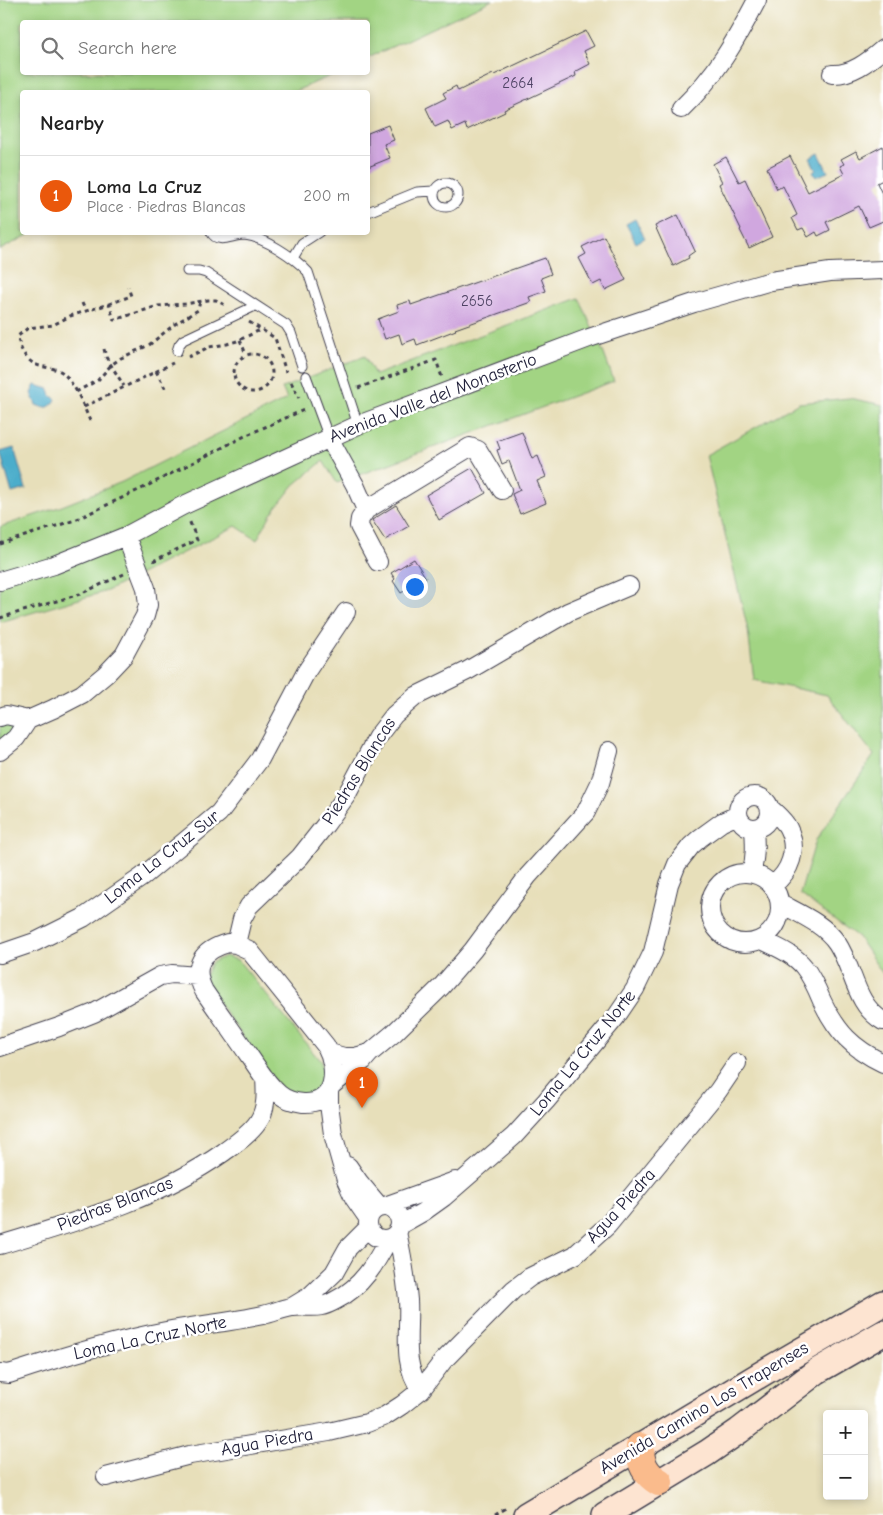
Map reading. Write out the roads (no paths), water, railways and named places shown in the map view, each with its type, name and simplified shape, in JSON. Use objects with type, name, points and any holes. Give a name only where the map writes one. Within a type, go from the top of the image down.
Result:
[{"type":"main road","name":"Avenida Camino Los Trapenses","points":[[526,1515],[883,1303]]},
{"type":"main road","name":"Avenida Camino Los Trapenses","points":[[605,1515],[707,1454],[817,1371],[883,1333]]},
{"type":"main road","points":[[640,1447],[640,1457],[645,1470],[659,1482]]},
{"type":"street","points":[[681,109],[703,88],[719,67],[737,39],[757,0]]},
{"type":"street","points":[[832,74],[841,74],[858,68],[883,49]]},
{"type":"street","name":"Avenida Valle del Monasterio","points":[[0,581],[54,565],[126,536],[182,506],[358,425],[589,338],[770,281],[830,272],[883,270]]},
{"type":"street","points":[[329,438],[355,485],[366,510]]},
{"type":"street","points":[[378,562],[359,526],[360,519],[366,510],[470,447],[478,450],[502,490]]},
{"type":"street","points":[[0,751],[16,738],[28,720],[53,710],[82,694],[106,674],[124,655],[148,605],[146,588],[126,536]]},
{"type":"street","name":"Piedras Blancas","points":[[236,944],[242,919],[249,906],[288,870],[322,829],[346,796],[383,728],[400,709],[416,696],[466,672],[568,612],[629,586]]},
{"type":"street","name":"Loma La Cruz Sur","points":[[0,954],[34,942],[83,918],[142,877],[219,813],[260,759],[306,672],[346,612]]},
{"type":"street","points":[[0,717],[6,715],[28,720]]},
{"type":"street","points":[[257,1123],[267,1116],[301,1102],[316,1101],[394,1033],[442,986],[473,950],[528,876],[586,812],[600,784],[609,751]]},
{"type":"street","points":[[750,797],[760,798],[766,802],[769,808],[768,820],[760,827],[746,826],[740,820],[738,814],[741,802],[750,797]]},
{"type":"street","points":[[769,808],[783,820],[792,838],[789,869],[773,885]]},
{"type":"street","name":"Loma La Cruz Norte","points":[[292,1307],[319,1308],[348,1293],[360,1283],[373,1267],[396,1232],[430,1207],[501,1148],[530,1119],[616,1017],[635,989],[653,952],[669,884],[684,855],[700,838],[722,822],[738,814]]},
{"type":"street","points":[[751,873],[754,864],[754,828]]},
{"type":"street","points":[[751,873],[763,877],[773,885],[779,896],[780,916],[773,931],[762,940],[754,943],[740,944],[728,940],[716,929],[711,917],[710,901],[723,879],[735,874],[751,873]]},
{"type":"street","points":[[780,903],[822,928],[836,942],[846,958],[862,1000],[875,1016],[883,1021]]},
{"type":"street","points":[[762,940],[789,954],[803,965],[812,978],[832,1021],[841,1033],[867,1056],[883,1063]]},
{"type":"street","points":[[333,1134],[301,1102],[279,1094],[265,1078],[204,991],[198,976],[198,969],[200,962],[206,954],[220,946],[236,944],[249,950],[326,1046],[330,1053],[334,1070],[329,1104],[333,1134],[340,1156],[350,1167],[359,1182],[375,1215],[374,1236],[384,1239],[396,1232]]},
{"type":"street","points":[[0,1047],[68,1024],[94,1013],[160,976],[172,974],[198,976]]},
{"type":"street","points":[[330,1053],[355,1058],[370,1053]]},
{"type":"street","name":"Agua Piedra","points":[[106,1477],[190,1455],[329,1432],[367,1423],[385,1416],[402,1405],[420,1390],[443,1361],[513,1290],[530,1277],[575,1254],[608,1225],[718,1091],[737,1063]]},
{"type":"street","name":"Piedras Blancas","points":[[0,1245],[110,1210],[167,1186],[211,1161],[230,1148],[257,1123],[265,1103],[265,1078]]},
{"type":"street","name":"Loma La Cruz Norte","points":[[3,1378],[69,1354],[164,1331],[263,1315],[292,1307],[310,1296],[334,1273],[348,1248],[375,1215],[463,1179]]},
{"type":"street","points":[[375,1215],[391,1208],[398,1215],[396,1232],[406,1272],[409,1365],[413,1380],[420,1390]]},
{"type":"lane","points":[[370,211],[417,192],[434,191]]},
{"type":"lane","points":[[212,235],[220,239],[242,235],[252,236],[293,258],[308,272],[358,425]]},
{"type":"lane","points":[[293,258],[302,243],[314,235]]},
{"type":"lane","points":[[188,271],[206,273],[286,325],[291,333],[302,366]]},
{"type":"lane","points":[[177,351],[178,345],[183,340],[255,306]]},
{"type":"lane","points":[[306,376],[329,438]]},
{"type":"water","points":[[819,153],[828,172],[816,177],[813,172],[816,170],[810,158]]},
{"type":"water","points":[[635,219],[645,238],[636,243],[626,224]]},
{"type":"water","points":[[35,385],[49,389],[51,396],[56,399],[53,404],[44,408],[36,405],[31,393]]},
{"type":"water","points":[[14,448],[26,489],[12,493],[0,452]]},
{"type":"place","name":"Loma La Cruz","points":[[362,1108]]}]
